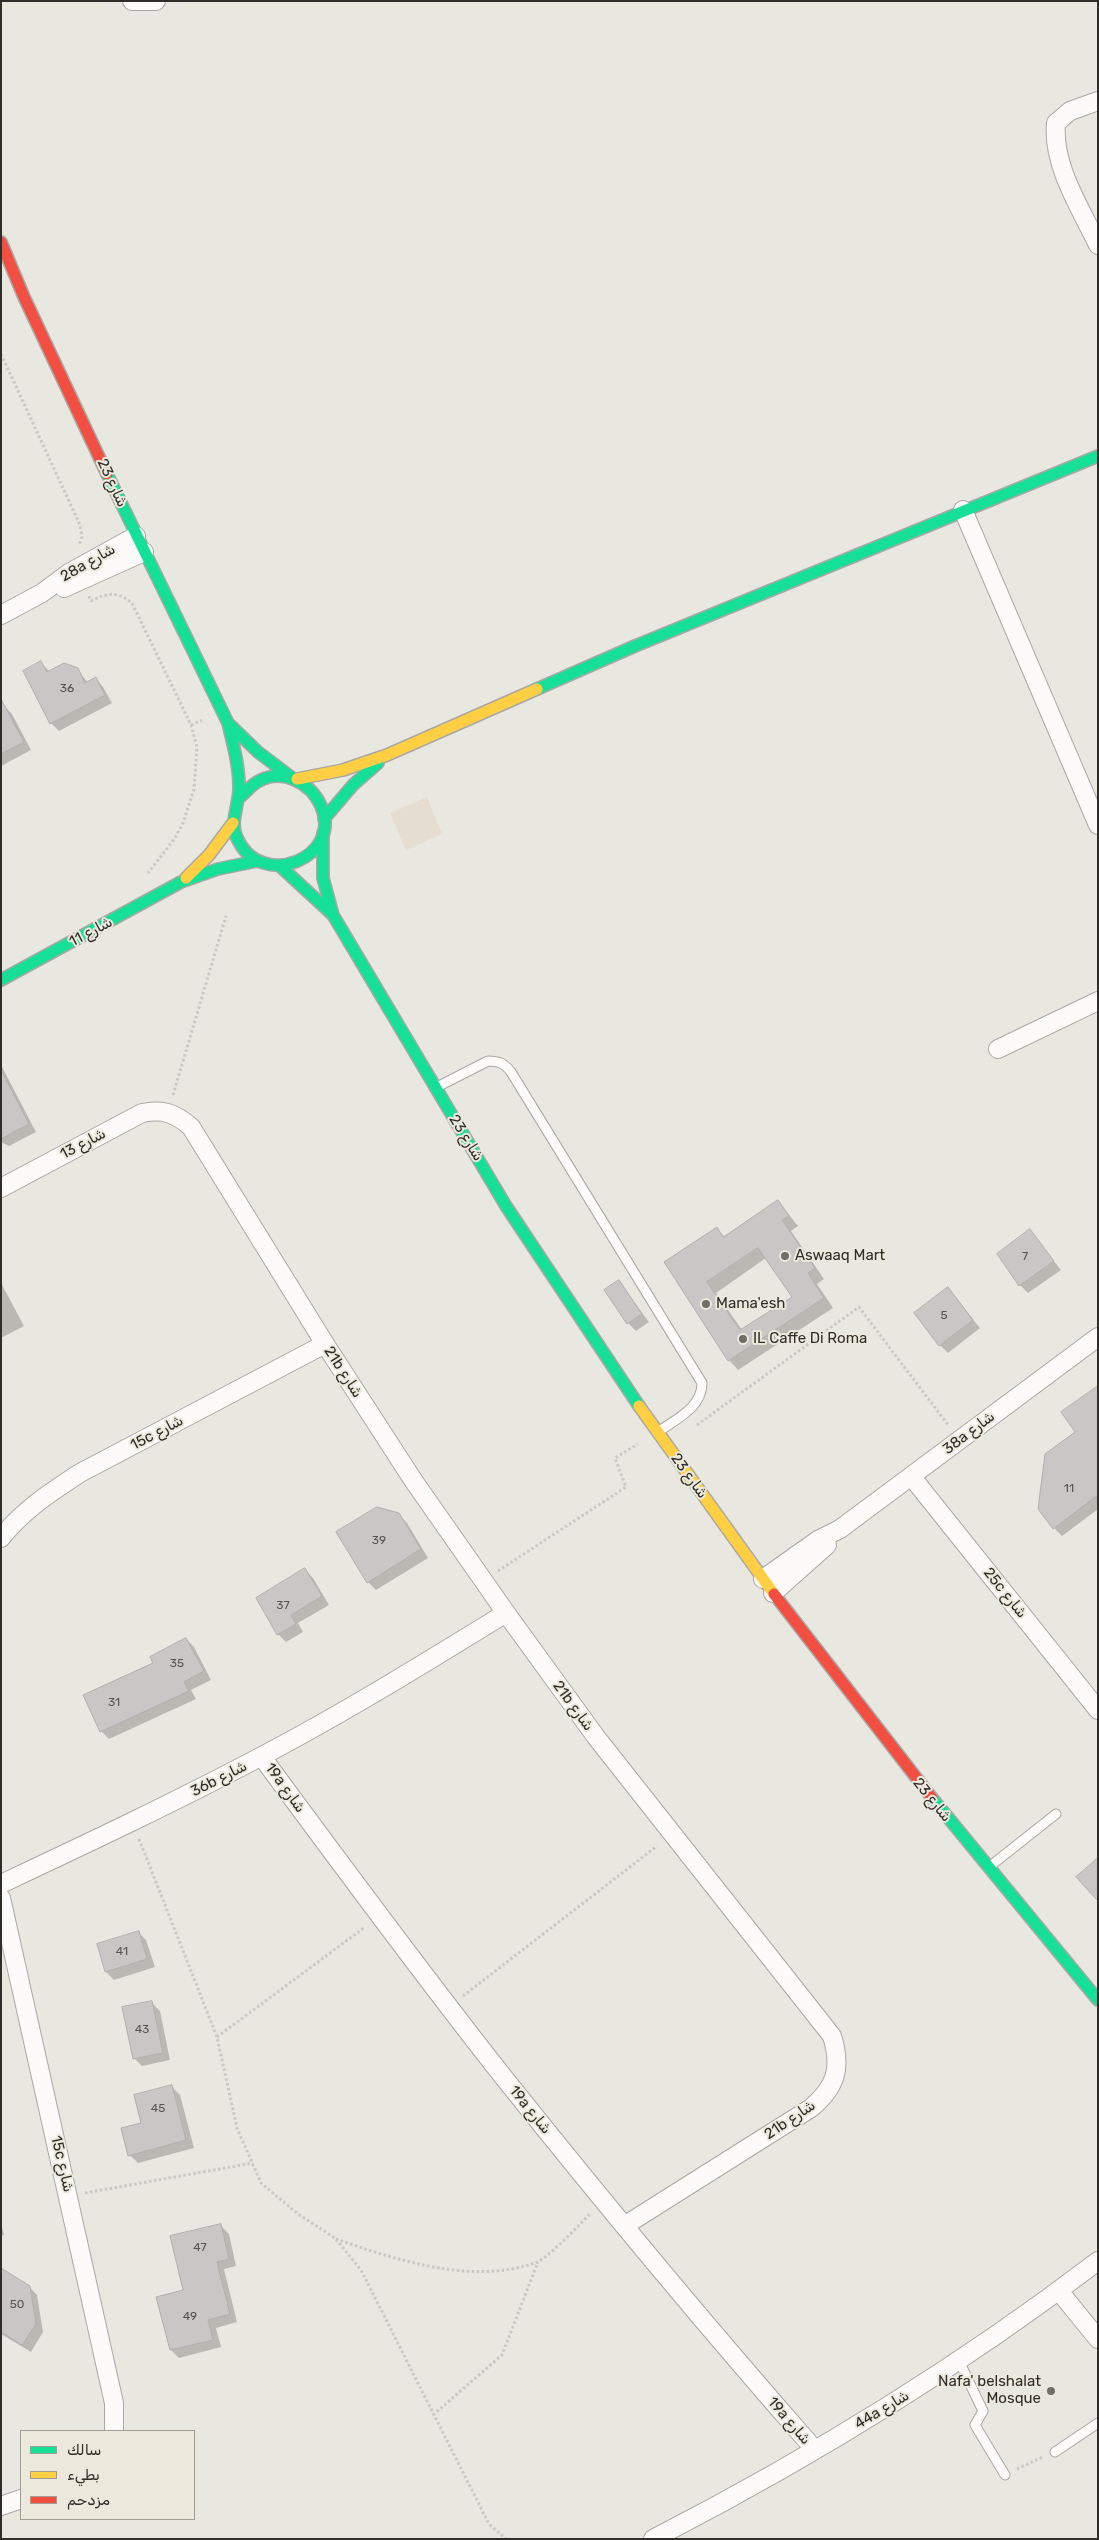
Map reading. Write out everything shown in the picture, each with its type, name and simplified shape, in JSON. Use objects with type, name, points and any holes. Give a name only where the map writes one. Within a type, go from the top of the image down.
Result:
[{"type":"street","points":[[132,1],[156,1]]},
{"type":"street","points":[[1098,101],[1070,111],[1056,123],[1054,141],[1059,160],[1098,245]]},
{"type":"street","name":"شارع 23","points":[[1,242],[24,297],[136,536],[228,723],[236,760],[239,798]]},
{"type":"street","points":[[294,778],[308,786],[322,806],[324,819],[323,833],[317,846],[307,857],[294,864],[280,867],[257,862],[240,845],[233,823],[234,810],[239,798],[248,786],[261,778],[276,775],[294,778],[343,770],[387,755],[608,657],[1098,456]]},
{"type":"street","points":[[963,510],[1098,825]]},
{"type":"street","name":"28a شارع","points":[[1,615],[78,575],[136,536]]},
{"type":"street","name":"28a شارع","points":[[78,575],[144,552]]},
{"type":"street","name":"شارع 23","points":[[228,723],[258,752],[294,778]]},
{"type":"street","points":[[324,819],[353,785],[387,755]]},
{"type":"street","name":"شارع 11","points":[[181,882],[209,855],[233,823]]},
{"type":"street","name":"شارع 23","points":[[323,833],[323,878],[333,915],[435,1088],[544,1262],[658,1432],[768,1586],[881,1735],[987,1868],[1098,2000]]},
{"type":"street","name":"شارع 11","points":[[1,980],[181,882],[218,869],[257,862]]},
{"type":"street","name":"شارع 23","points":[[280,867],[333,915]]},
{"type":"street","points":[[998,1049],[1098,1001]]},
{"type":"street","name":"شارع 13","points":[[1,1188],[131,1118],[155,1111],[168,1111]]},
{"type":"street","name":"21b شارع","points":[[168,1111],[180,1117],[200,1138],[325,1344],[413,1480],[483,1581],[596,1736],[832,2036],[837,2052],[837,2068],[832,2084],[823,2098],[811,2108],[624,2226]]},
{"type":"street","name":"38a شارع","points":[[768,1586],[818,1540],[840,1529],[1098,1336]]},
{"type":"street","name":"15c شارع","points":[[1,1538],[43,1496],[80,1473],[325,1344]]},
{"type":"street","name":"25c شارع","points":[[911,1476],[1098,1710]]},
{"type":"street","name":"36b شارع","points":[[1,1884],[132,1823],[262,1757],[385,1687],[506,1613]]},
{"type":"street","name":"19a شارع","points":[[262,1757],[379,1916],[604,2201],[815,2450]]},
{"type":"street","name":"15c شارع","points":[[1,1898],[70,2196],[114,2402],[114,2430]]},
{"type":"street","name":"44a شارع","points":[[653,2539],[682,2532],[898,2401],[1059,2291],[1098,2261]]},
{"type":"street","points":[[1059,2291],[1098,2339]]},
{"type":"street","points":[[1,2506],[20,2499]]},
{"type":"lane","points":[[435,1088],[488,1061],[497,1061],[505,1065],[511,1072],[702,1383],[702,1394],[697,1403],[658,1432]]},
{"type":"lane","points":[[987,1868],[1056,1814]]},
{"type":"lane","points":[[959,2361],[983,2411],[975,2425],[1005,2475]]},
{"type":"lane","points":[[1055,2452],[1098,2423]]},
{"type":"path","points":[[1,354],[80,525],[80,544],[70,556],[91,601],[111,593],[119,595],[132,603],[191,725],[197,747],[194,789],[183,822],[165,852],[149,870],[146,884],[152,899]]},
{"type":"path","points":[[168,1111],[226,916]]},
{"type":"path","points":[[668,1446],[859,1307],[959,1440]]},
{"type":"path","points":[[483,1581],[626,1487],[615,1458],[658,1432]]},
{"type":"path","points":[[132,1823],[217,2038],[237,2128],[261,2183],[298,2214],[335,2238],[378,2253],[433,2267],[484,2273],[538,2262]]},
{"type":"path","points":[[449,2006],[672,1834]]},
{"type":"path","points":[[217,2038],[379,1916]]},
{"type":"path","points":[[70,2196],[253,2163]]},
{"type":"path","points":[[434,2414],[502,2355],[538,2262],[604,2201]]},
{"type":"path","points":[[335,2238],[360,2270],[489,2524],[506,2539]]},
{"type":"path","points":[[1005,2475],[1055,2452]]},
{"type":"shaded area","points":[[427,797],[442,834],[406,850],[390,813]]},
{"type":"building","points":[[41,661],[47,672],[64,663],[78,668],[85,683],[96,677],[105,695],[50,724],[23,671]]},
{"type":"building","points":[[1,699],[24,742],[1,754]]},
{"type":"building","points":[[1,1070],[29,1124],[1,1139]]},
{"type":"building","points":[[778,1200],[789,1216],[782,1220],[815,1268],[808,1273],[824,1298],[728,1361],[664,1262],[717,1227],[723,1237]],"holes":[[[758,1248],[792,1297],[740,1330],[707,1282]]]},
{"type":"building","points":[[1030,1229],[1054,1261],[1019,1286],[997,1254]]},
{"type":"building","points":[[619,1280],[642,1314],[627,1324],[604,1290]]},
{"type":"building","points":[[948,1287],[973,1320],[939,1346],[914,1313]]},
{"type":"building","points":[[1098,1386],[1098,1495],[1053,1529],[1038,1509],[1045,1454],[1075,1432],[1061,1412]]},
{"type":"building","points":[[377,1507],[399,1513],[421,1549],[367,1583],[336,1532]]},
{"type":"building","points":[[305,1568],[322,1596],[291,1615],[296,1624],[277,1635],[256,1598]]},
{"type":"building","points":[[186,1638],[204,1671],[184,1682],[189,1691],[100,1732],[83,1695],[153,1663],[150,1657]]},
{"type":"building","points":[[1098,1858],[1098,1901],[1076,1877]]},
{"type":"building","points":[[139,1931],[147,1959],[105,1972],[97,1944]]},
{"type":"building","points":[[152,2001],[163,2053],[133,2059],[122,2007]]},
{"type":"building","points":[[172,2085],[186,2140],[128,2156],[121,2128],[141,2123],[134,2095]]},
{"type":"building","points":[[221,2224],[229,2259],[217,2262],[230,2314],[208,2320],[213,2340],[170,2350],[156,2297],[183,2290],[170,2236]]},
{"type":"building","points":[[1,2268],[30,2286],[36,2324],[22,2345],[1,2332]]},
{"type":"traffic: fast","points":[[537,689],[635,646],[1098,456]]},
{"type":"traffic: fast","points":[[107,474],[228,723],[258,752],[291,777]]},
{"type":"traffic: fast","points":[[228,723],[239,778],[239,793],[234,819],[235,832],[248,854],[263,863],[280,865],[297,861],[311,853],[321,840],[325,824],[321,806],[310,791],[295,780],[287,777],[268,777],[254,784],[239,798]]},
{"type":"traffic: fast","points":[[324,819],[353,785],[378,763]]},
{"type":"traffic: fast","points":[[323,833],[323,878],[333,915],[506,1206],[639,1406]]},
{"type":"traffic: fast","points":[[1,980],[181,882],[218,869],[257,861]]},
{"type":"traffic: fast","points":[[281,867],[332,914]]},
{"type":"traffic: fast","points":[[932,1798],[1098,2000]]},
{"type":"traffic: slow","points":[[297,779],[343,770],[387,755],[537,689]]},
{"type":"traffic: slow","points":[[186,878],[209,855],[233,823]]},
{"type":"traffic: slow","points":[[639,1406],[774,1594]]},
{"type":"traffic: jam","points":[[1,242],[24,297],[107,474]]},
{"type":"traffic: jam","points":[[774,1594],[932,1798]]},
{"type":"place","name":"Aswaaq Mart","points":[[785,1256]]},
{"type":"place","name":"Mama'esh","points":[[706,1304]]},
{"type":"place","name":"IL Caffe Di Roma","points":[[743,1339]]},
{"type":"place","name":"Nafa' belshalat Mosque","points":[[1051,2391]]}]
